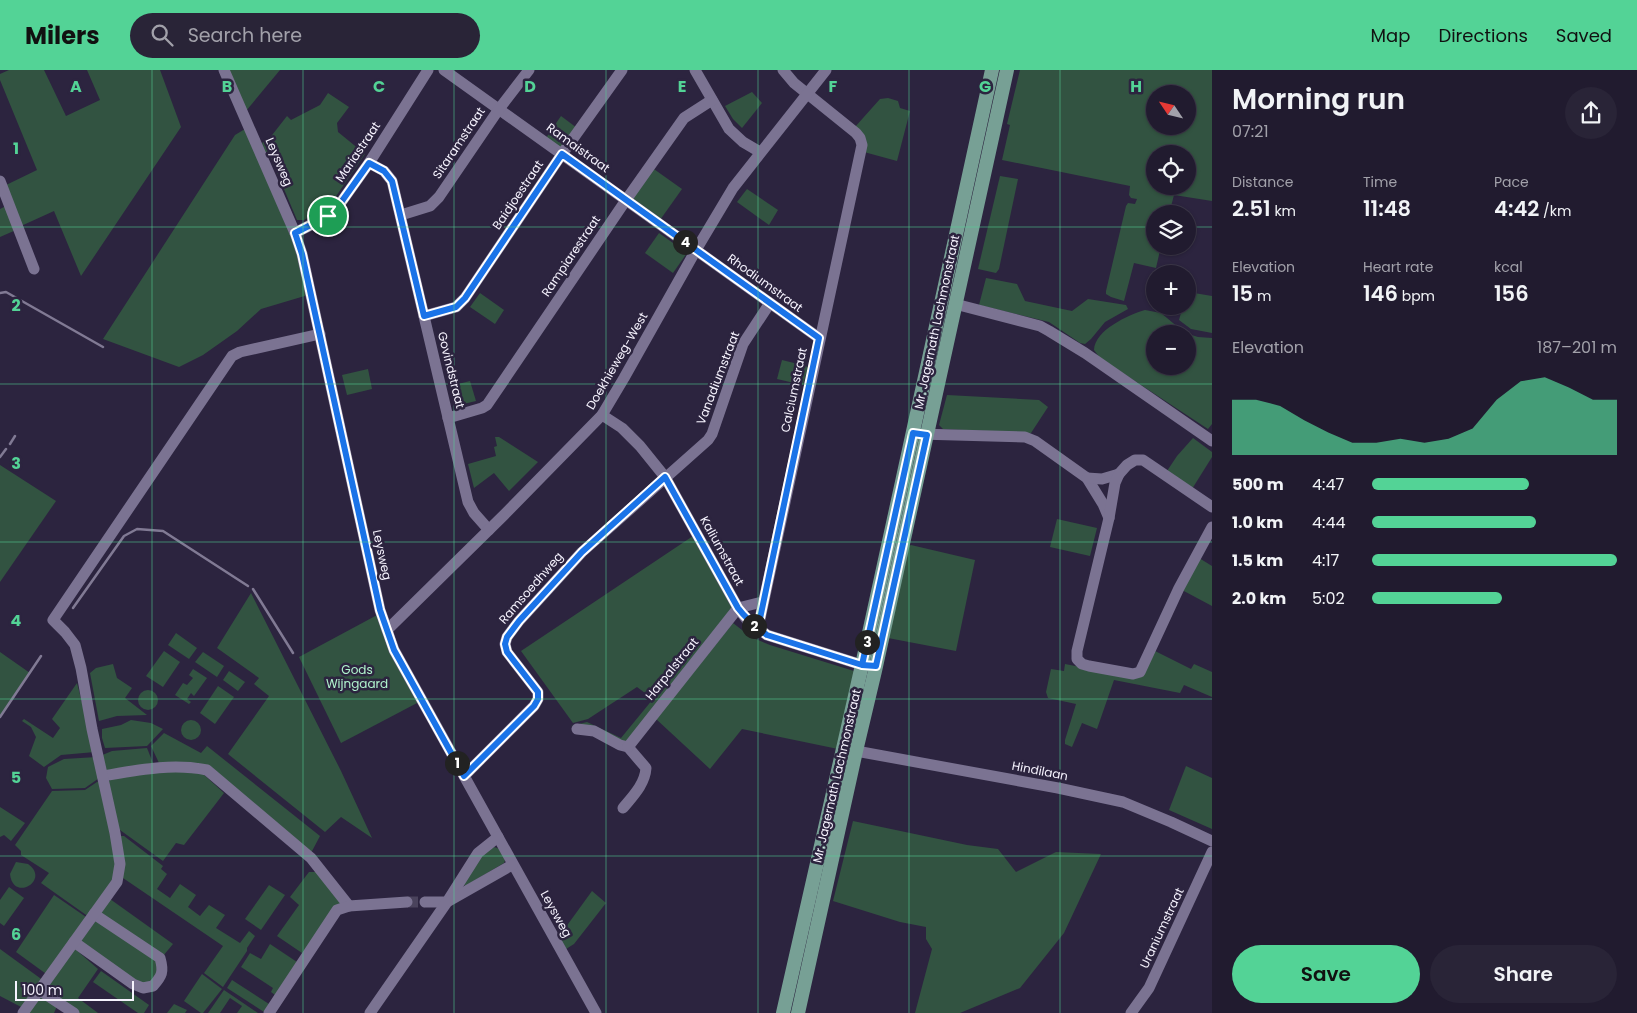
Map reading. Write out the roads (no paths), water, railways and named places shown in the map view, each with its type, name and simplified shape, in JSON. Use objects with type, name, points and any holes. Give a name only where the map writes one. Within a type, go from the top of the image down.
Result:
[{"type":"main road","name":"Mr. Jagernath Lachmonstraat","points":[[783,1013],[869,666],[952,298],[973,192],[992,70]]},
{"type":"main road","name":"Mr. Jagernath Lachmonstraat","points":[[973,192],[1007,70]]},
{"type":"main road","name":"Mr. Jagernath Lachmonstraat","points":[[798,1013],[856,751],[869,666]]},
{"type":"street","name":"Leysweg","points":[[224,70],[295,233],[302,254],[380,610],[394,650],[596,1013]]},
{"type":"street","name":"Mariastraat","points":[[295,233],[328,216],[337,208],[369,163],[428,70]]},
{"type":"street","name":"Ramaistraat","points":[[444,70],[696,250]]},
{"type":"street","name":"Sitaramstraat","points":[[401,215],[430,206],[435,202],[528,70]]},
{"type":"street","name":"Baidjoestraat","points":[[424,316],[456,307],[465,298],[562,154],[622,70]]},
{"type":"street","points":[[695,70],[729,129],[743,142],[760,152]]},
{"type":"street","name":"Calciumstraat","points":[[758,628],[762,602],[862,146],[860,138],[856,133],[794,83],[783,70]]},
{"type":"street","name":"Doekhieweg-West","points":[[388,630],[602,416],[733,188],[826,70]]},
{"type":"street","name":"Rampiarestraat","points":[[448,418],[487,405],[684,118],[712,100]]},
{"type":"street","name":"Govindstraat","points":[[369,163],[388,175],[392,181],[468,502],[474,513],[489,530]]},
{"type":"street","points":[[0,181],[34,269]]},
{"type":"street","name":"Rhodiumstraat","points":[[696,250],[819,338]]},
{"type":"street","points":[[952,298],[1049,330],[1212,441]]},
{"type":"street","name":"Vanadiumstraat","points":[[665,477],[708,440],[712,434],[743,344],[770,303]]},
{"type":"street","points":[[23,1013],[117,882],[120,864],[92,730],[82,668],[74,645],[53,620],[232,356],[240,352],[320,334]]},
{"type":"street","name":"Kaliumstraat","points":[[602,416],[622,428],[640,446],[665,477],[738,608],[747,620],[767,635],[869,666]]},
{"type":"street","points":[[920,434],[1026,437],[1035,441],[1087,478],[1104,504],[1109,518]]},
{"type":"street","points":[[1212,507],[1143,460],[1132,460],[1122,468],[1115,483],[1109,518],[1077,651],[1077,659],[1082,664],[1133,674],[1140,672],[1179,588],[1212,527]]},
{"type":"street","points":[[1087,478],[1102,479],[1119,474]]},
{"type":"street","name":"Ramsoedhweg","points":[[464,776],[534,706],[538,699],[538,692],[507,652],[505,644],[507,637],[519,621],[582,552],[665,477]]},
{"type":"street","points":[[738,608],[762,602]]},
{"type":"street","name":"Harpalstraat","points":[[628,747],[738,608]]},
{"type":"street","points":[[577,729],[594,731],[620,745],[628,747],[646,768],[646,777],[623,808]]},
{"type":"street","name":"Hindilaan","points":[[856,751],[1058,788],[1123,802],[1212,841]]},
{"type":"street","points":[[103,776],[168,766],[207,770],[311,858],[349,906]]},
{"type":"street","points":[[370,1013],[447,902],[478,853],[498,837]]},
{"type":"street","name":"Uraniumstraat","points":[[1131,1013],[1149,988],[1212,852]]},
{"type":"street","points":[[425,902],[447,902],[512,864]]},
{"type":"street","points":[[269,1013],[337,910],[349,906],[407,902]]},
{"type":"street","points":[[74,942],[133,984],[144,988],[153,986],[160,978],[163,968],[160,958],[94,914]]},
{"type":"street","points":[[39,990],[58,1009],[74,1013]]},
{"type":"waterway","points":[[0,293],[6,292],[103,347]]},
{"type":"waterway","points":[[10,444],[15,436]]},
{"type":"waterway","points":[[0,457],[6,449]]},
{"type":"waterway","points":[[73,608],[124,536],[137,529],[163,531],[248,586]]},
{"type":"waterway","points":[[253,589],[293,653]]},
{"type":"waterway","points":[[0,717],[41,656]]},
{"type":"tunnel","points":[[407,902],[425,902]]},
{"type":"park label","name":"Gods Wijngaard","points":[[357,677]]}]
